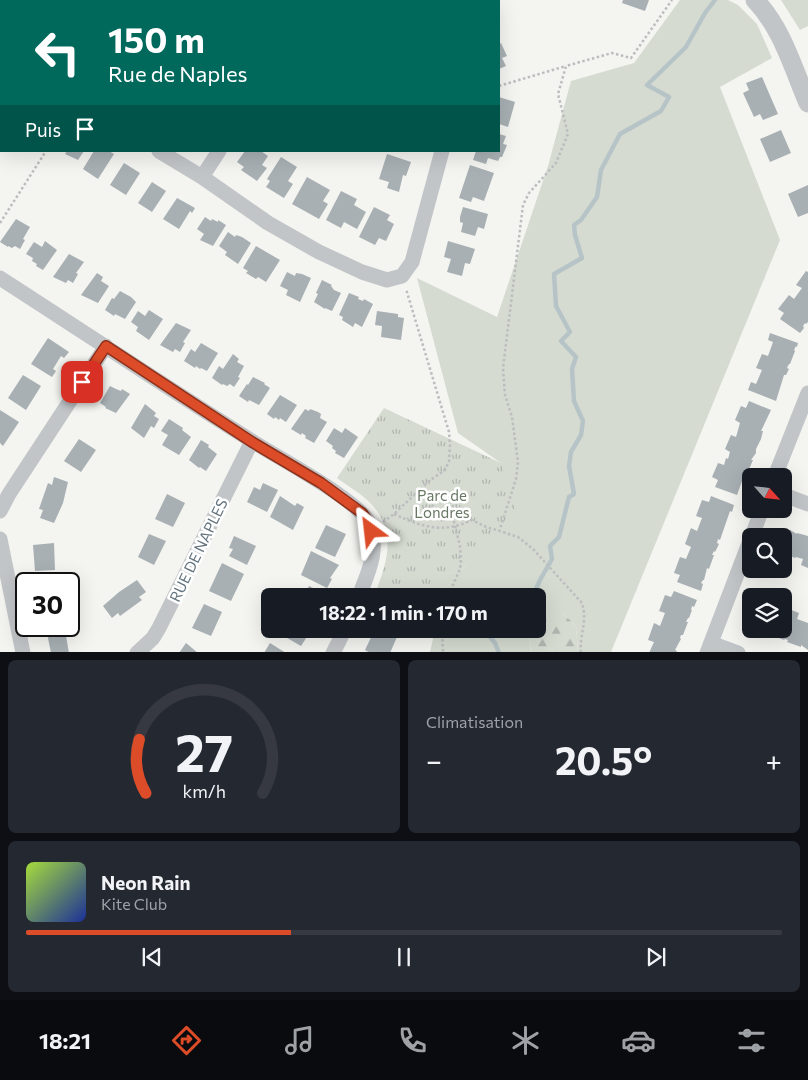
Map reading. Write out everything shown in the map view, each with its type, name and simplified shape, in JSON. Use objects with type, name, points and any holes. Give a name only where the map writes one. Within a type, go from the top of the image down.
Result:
[{"type":"street","points":[[755,0],[767,13],[777,30],[808,103]]},
{"type":"street","points":[[161,152],[202,177],[268,224],[319,252],[378,278],[388,280],[402,276],[412,262],[442,152]]},
{"type":"street","points":[[202,177],[218,152]]},
{"type":"street","points":[[0,278],[252,442],[321,483],[362,513],[369,523],[374,546],[373,558],[362,588]]},
{"type":"street","points":[[0,511],[9,494],[106,346]]},
{"type":"street","points":[[778,468],[808,393]]},
{"type":"street","name":"RUE DE NAPLES","points":[[137,652],[153,638],[159,628],[252,442]]},
{"type":"street","points":[[792,497],[808,504]]},
{"type":"street","points":[[0,539],[23,652]]},
{"type":"street","points":[[738,652],[709,648],[742,563]]},
{"type":"street","points":[[332,652],[340,638]]},
{"type":"path","points":[[500,86],[612,53],[631,58],[672,0]]},
{"type":"path","points":[[499,532],[516,479],[518,462],[512,417],[504,395],[503,368],[523,206],[530,193],[556,163],[568,134],[558,94],[566,66]]},
{"type":"path","points":[[0,223],[45,152]]},
{"type":"path","points":[[371,531],[394,514],[421,488],[445,470],[449,461],[449,432],[402,276]]},
{"type":"path","points":[[421,488],[434,508],[452,514],[460,546],[460,569],[452,588]]},
{"type":"path","points":[[394,514],[411,522],[447,529],[472,520],[499,532],[518,537],[533,549],[582,603],[585,622],[581,652]]},
{"type":"path","points":[[442,638],[443,652]]},
{"type":"green space","points":[[680,0],[728,0],[738,5],[757,24],[772,58],[720,87],[780,240],[611,652],[578,652],[576,626],[562,612],[546,620],[546,588],[446,588],[466,565],[501,463],[458,433],[417,278],[497,317],[548,166],[571,81],[634,63]]},
{"type":"green space","points":[[781,0],[808,0],[808,26],[800,30]]},
{"type":"green space","name":"Parc de Londres","points":[[384,408],[501,463],[518,517],[466,565],[446,588],[377,588],[386,557],[387,533],[376,510],[366,499],[337,478]]},
{"type":"green space","points":[[552,611],[562,612],[576,626],[578,652],[532,652],[531,638],[546,638],[546,617]]},
{"type":"green space","points":[[433,638],[531,638],[532,652],[430,652]]},
{"type":"building","points":[[623,0],[649,0],[645,11],[622,3]]},
{"type":"building","points":[[500,44],[507,56],[502,58],[506,66],[500,69]]},
{"type":"building","points":[[762,77],[778,114],[763,120],[760,114],[754,117],[743,93],[749,90],[746,83]]},
{"type":"building","points":[[500,97],[515,102],[508,127],[500,124]]},
{"type":"building","points":[[781,130],[791,153],[770,162],[760,139]]},
{"type":"building","points":[[500,134],[506,136],[503,144],[507,145],[502,157],[498,161],[488,158],[486,164],[473,160],[476,152],[500,152]]},
{"type":"building","points":[[66,152],[83,152],[78,160],[65,154]]},
{"type":"building","points":[[93,152],[111,152],[114,154],[98,179],[83,169]]},
{"type":"building","points":[[244,152],[262,152],[268,156],[262,165],[267,168],[257,181],[241,170],[244,167],[237,162]]},
{"type":"building","points":[[387,154],[411,162],[406,176],[403,175],[399,192],[387,188],[389,182],[379,179]]},
{"type":"building","points":[[281,157],[297,167],[288,181],[293,184],[284,198],[266,187],[270,181],[267,179]]},
{"type":"building","points":[[124,163],[140,173],[126,195],[110,185]]},
{"type":"building","points":[[470,165],[494,173],[484,201],[473,197],[471,202],[459,198]]},
{"type":"building","points":[[307,177],[330,190],[323,201],[328,204],[319,219],[292,204]]},
{"type":"building","points":[[152,182],[166,191],[152,212],[138,203]]},
{"type":"building","points":[[808,185],[808,213],[798,217],[788,194]]},
{"type":"building","points":[[341,191],[357,199],[354,205],[366,212],[357,229],[344,222],[341,228],[326,220]]},
{"type":"building","points":[[177,198],[195,208],[192,213],[190,211],[179,229],[163,219]]},
{"type":"building","points":[[374,207],[390,215],[387,220],[394,224],[386,241],[379,238],[375,245],[359,237]]},
{"type":"building","points":[[463,207],[488,214],[484,229],[478,227],[475,236],[461,232],[463,223],[460,222],[460,217]]},
{"type":"building","points":[[205,217],[211,221],[212,219],[218,222],[218,220],[226,225],[213,246],[200,240],[204,234],[197,229]]},
{"type":"building","points":[[16,219],[30,227],[20,249],[15,246],[12,248],[8,247],[0,242]]},
{"type":"building","points":[[228,232],[235,237],[236,235],[242,237],[251,243],[238,264],[225,255],[227,252],[219,246]]},
{"type":"building","points":[[45,241],[57,250],[43,270],[36,266],[37,264],[32,261],[33,258],[26,254],[34,242],[42,247]]},
{"type":"building","points":[[448,241],[475,249],[470,264],[465,263],[462,276],[447,272],[451,259],[444,257]]},
{"type":"building","points":[[256,246],[280,260],[266,282],[246,273],[248,271],[243,268]]},
{"type":"building","points":[[69,254],[84,262],[76,273],[78,274],[73,283],[68,280],[66,283],[53,277]]},
{"type":"building","points":[[806,271],[808,272],[808,322],[805,323],[800,333],[780,319],[784,313],[778,309],[789,295],[794,299],[802,288],[796,285]]},
{"type":"building","points":[[287,272],[295,276],[296,273],[311,278],[300,302],[286,295],[288,290],[280,286]]},
{"type":"building","points":[[97,273],[103,277],[101,281],[109,286],[98,303],[81,295]]},
{"type":"building","points":[[322,280],[332,285],[334,290],[341,293],[332,311],[314,302]]},
{"type":"building","points":[[120,291],[136,302],[125,319],[115,314],[114,316],[105,310],[112,298],[114,299]]},
{"type":"building","points":[[349,293],[359,297],[358,299],[363,301],[364,299],[373,304],[362,327],[355,323],[353,327],[342,320],[343,317],[339,315]]},
{"type":"building","points":[[149,310],[163,319],[149,340],[136,331],[138,327],[131,322],[138,311],[145,316]]},
{"type":"building","points":[[377,311],[398,314],[398,317],[404,318],[401,340],[381,337],[382,326],[375,325]]},
{"type":"building","points":[[176,323],[191,330],[183,342],[185,343],[180,352],[175,349],[173,352],[160,345]]},
{"type":"building","points":[[770,333],[798,343],[787,368],[789,369],[786,375],[784,375],[776,401],[748,390],[751,382],[756,384],[762,370],[756,368],[762,354],[768,356],[773,342],[768,340]]},
{"type":"building","points":[[48,338],[69,352],[64,358],[61,356],[53,369],[56,371],[52,377],[31,364]]},
{"type":"building","points":[[201,343],[218,353],[207,371],[196,366],[195,368],[184,361],[191,349],[195,352]]},
{"type":"building","points":[[233,354],[239,359],[237,362],[244,366],[238,377],[240,378],[234,387],[230,384],[227,386],[222,385],[212,378],[219,366],[223,369]]},
{"type":"building","points":[[23,375],[41,386],[26,410],[8,398]]},
{"type":"building","points":[[253,377],[270,388],[259,405],[249,400],[248,402],[239,396]]},
{"type":"building","points":[[110,386],[121,391],[122,389],[130,394],[116,413],[105,408],[100,403]]},
{"type":"building","points":[[280,395],[297,405],[286,422],[280,418],[279,420],[275,417],[274,419],[267,414]]},
{"type":"building","points":[[749,401],[771,410],[761,431],[763,431],[761,439],[756,453],[751,460],[753,460],[750,467],[742,468],[742,481],[737,495],[715,487],[718,480],[712,477],[718,463],[724,465],[726,458],[728,459],[730,452],[725,449],[731,435],[736,437],[740,423],[735,420],[741,406],[746,408]]},
{"type":"building","points":[[145,404],[156,413],[154,416],[159,419],[154,428],[151,426],[144,438],[131,428]]},
{"type":"building","points":[[305,409],[318,412],[321,414],[320,418],[327,422],[314,443],[305,438],[306,436],[302,433],[301,435],[291,429]]},
{"type":"building","points":[[0,410],[19,422],[3,446],[0,443]]},
{"type":"building","points":[[169,419],[183,428],[182,430],[191,437],[179,455],[162,445],[168,435],[161,431]]},
{"type":"building","points":[[334,428],[342,433],[345,428],[358,437],[344,458],[335,453],[336,451],[332,448],[333,446],[326,441]]},
{"type":"building","points":[[79,439],[96,450],[81,472],[64,461]]},
{"type":"building","points":[[201,440],[209,445],[208,447],[217,454],[206,471],[189,460]]},
{"type":"building","points":[[54,477],[68,482],[63,503],[54,523],[40,518],[43,510],[39,509],[48,483],[52,485]]},
{"type":"building","points":[[263,483],[278,490],[267,512],[247,502],[254,487],[260,490]]},
{"type":"building","points":[[167,494],[185,503],[173,527],[155,519]]},
{"type":"building","points":[[280,496],[295,506],[297,503],[304,507],[293,530],[270,517]]},
{"type":"building","points":[[711,496],[734,505],[720,540],[718,539],[717,543],[719,544],[712,555],[714,555],[709,569],[707,568],[704,580],[701,583],[703,584],[701,591],[677,582],[680,575],[674,573],[680,557],[686,559],[691,547],[685,544],[691,528],[697,531],[702,518],[696,516],[702,500],[709,502]]},
{"type":"building","points":[[326,525],[346,534],[335,557],[315,548]]},
{"type":"building","points":[[792,531],[808,536],[808,568],[801,565],[803,559],[792,557]]},
{"type":"building","points":[[149,534],[166,541],[154,565],[138,557]]},
{"type":"building","points":[[234,536],[256,546],[247,565],[229,556],[233,549],[229,548]]},
{"type":"building","points":[[54,543],[55,570],[35,571],[33,545]]},
{"type":"building","points":[[311,551],[339,565],[330,578],[332,579],[327,588],[301,575]]},
{"type":"building","points":[[222,563],[244,574],[231,601],[209,591]]},
{"type":"building","points":[[137,580],[146,592],[139,597],[142,600],[120,616],[118,613],[112,618],[103,606]]},
{"type":"building","points":[[674,591],[697,600],[694,607],[692,606],[683,635],[681,635],[675,650],[676,652],[649,652],[654,642],[648,640],[654,623],[660,626],[665,613],[659,611],[665,595],[671,597]]},
{"type":"building","points":[[204,604],[222,612],[211,636],[192,628]]},
{"type":"building","points":[[792,610],[799,613],[797,619],[808,623],[808,650],[801,645],[801,647],[787,642],[788,640],[779,638],[792,638]]},
{"type":"building","points":[[48,637],[66,637],[69,652],[51,652]]},
{"type":"building","points":[[287,638],[306,638],[301,646]]},
{"type":"building","points":[[371,638],[397,638],[390,652],[368,652],[365,650]]},
{"type":"building","points":[[186,643],[197,652],[180,652]]},
{"type":"building","points":[[270,643],[284,652],[265,652]]},
{"type":"waterway","points":[[536,588],[552,559],[550,546],[559,537],[569,497],[574,494],[569,466],[571,452],[581,435],[583,421],[574,401],[572,369],[576,357],[561,341],[570,332],[556,306],[554,274],[582,258],[574,225],[581,220],[597,197],[601,170],[620,134],[661,111],[669,97],[647,85],[686,47],[705,13],[715,0]]},
{"type":"waterway","points":[[491,638],[499,652]]},
{"type":"route","points":[[82,382],[106,346],[252,442],[321,483],[362,513],[369,523],[371,531]]}]
